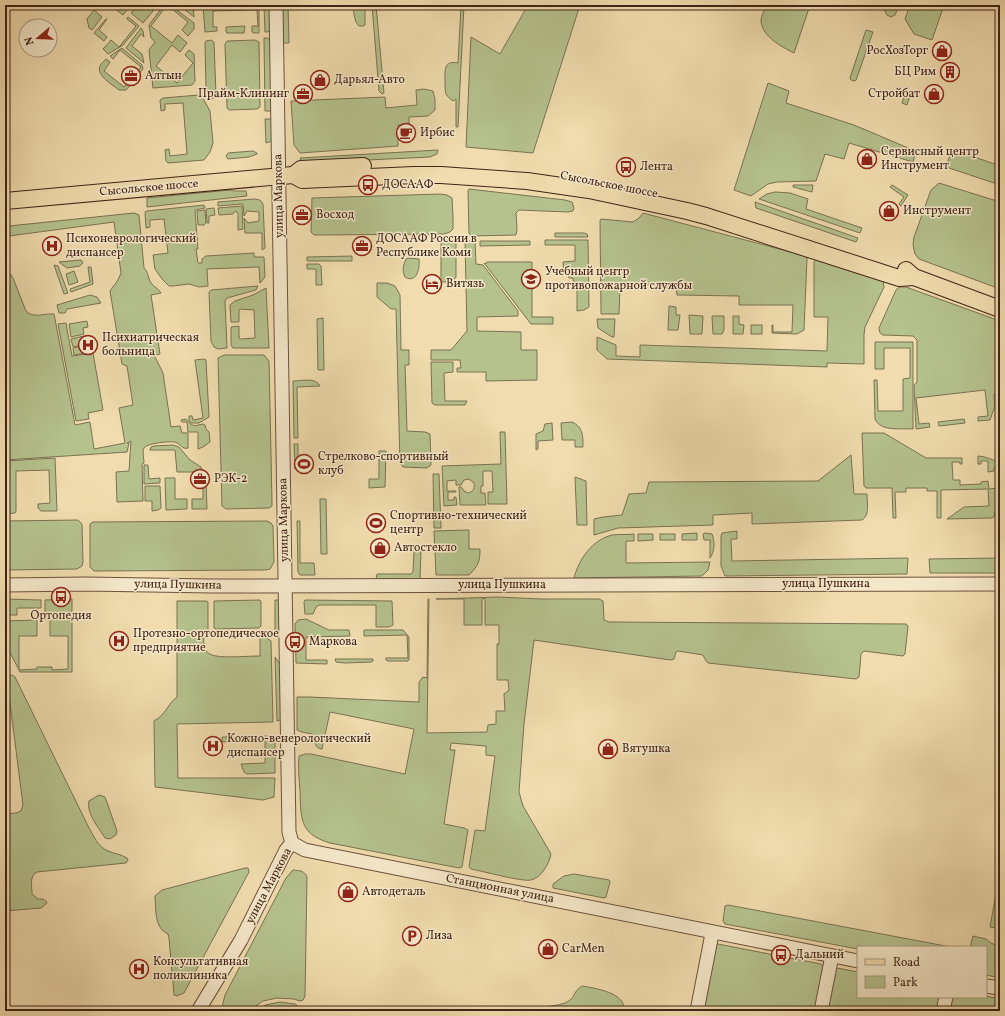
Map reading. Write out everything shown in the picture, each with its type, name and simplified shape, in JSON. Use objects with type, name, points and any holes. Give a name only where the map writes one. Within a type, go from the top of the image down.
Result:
[{"type":"main road","name":"Сысольское шоссе","points":[[5,202],[286,176],[302,180],[414,175],[459,176],[527,182],[589,190],[687,211],[741,226],[899,278],[914,277],[1000,309]]},
{"type":"street","name":"улица Маркова","points":[[198,1011],[241,940],[286,850],[292,843],[289,832],[285,585],[286,176],[276,5]]},
{"type":"street","name":"улица Пушкина","points":[[5,585],[1000,584]]},
{"type":"street","name":"Станционная улица","points":[[292,843],[305,850],[857,961]]},
{"type":"street","points":[[697,1011],[711,939],[710,932]]},
{"type":"street","points":[[821,1011],[832,956]]},
{"type":"street","points":[[987,986],[1000,988]]},
{"type":"street","points":[[943,1011],[946,998]]},
{"type":"green space","points":[[119,5],[131,5],[123,15],[115,9]]},
{"type":"green space","points":[[138,5],[158,5],[143,23],[131,13]]},
{"type":"green space","points":[[164,5],[167,5],[151,26],[172,43],[178,35],[187,43],[180,52],[172,45],[156,66],[177,83],[193,63],[185,55],[189,50],[194,54],[195,81],[192,85],[153,88],[149,50],[155,42],[151,38],[149,25]]},
{"type":"green space","points":[[167,5],[170,5],[194,23],[194,29],[188,36],[182,30],[188,22]]},
{"type":"green space","points":[[179,5],[193,5],[194,17]]},
{"type":"green space","points":[[203,5],[259,5],[259,33],[252,32],[252,26],[258,26],[257,10],[213,11],[213,27],[217,27],[217,31],[205,32]]},
{"type":"green space","points":[[264,5],[270,5],[271,28],[268,32],[265,32]]},
{"type":"green space","points":[[281,5],[288,5],[289,43],[282,43]]},
{"type":"green space","points":[[353,5],[365,5],[365,25],[359,26],[356,22]]},
{"type":"green space","points":[[372,5],[376,5],[384,93],[382,94],[379,91]]},
{"type":"green space","points":[[461,5],[464,5],[458,127],[456,127],[456,99],[453,101],[446,94],[445,74],[447,65],[450,63],[458,63]]},
{"type":"green space","points":[[528,5],[580,5],[533,153],[466,147],[471,37],[500,54]]},
{"type":"green space","points":[[766,5],[810,5],[794,53],[773,40],[764,31],[761,20]]},
{"type":"green space","points":[[882,5],[899,5],[895,15],[891,17],[887,15]]},
{"type":"green space","points":[[910,5],[944,5],[932,40],[914,34],[905,19]]},
{"type":"green space","points":[[94,10],[102,17],[92,30],[89,28],[87,19]]},
{"type":"green space","points":[[128,17],[139,26],[123,45],[108,54],[103,49],[111,40],[119,47],[136,26],[127,19]]},
{"type":"green space","points":[[106,19],[99,30],[107,37],[104,41],[94,33]]},
{"type":"green space","points":[[245,26],[244,33],[226,32],[226,27]]},
{"type":"green space","points":[[141,28],[144,37],[141,34],[132,46],[142,54],[144,63],[126,48]]},
{"type":"green space","points":[[866,30],[873,32],[856,80],[851,80],[850,78]]},
{"type":"green space","points":[[264,38],[268,38],[272,43],[271,111],[265,111]]},
{"type":"green space","points":[[211,40],[214,42],[216,95],[211,99],[206,88],[205,43],[206,41]]},
{"type":"green space","points":[[255,40],[259,42],[260,107],[257,109],[229,110],[227,108],[225,44],[227,41]]},
{"type":"green space","points":[[122,48],[142,65],[143,69],[136,77],[134,75],[141,67],[120,50],[113,59],[110,56]]},
{"type":"green space","points":[[106,59],[110,62],[104,71],[124,87],[131,79],[134,81],[126,90],[119,90],[106,80],[100,73],[100,66]]},
{"type":"green space","points":[[768,83],[789,91],[786,103],[854,125],[913,150],[915,155],[913,162],[849,143],[844,159],[825,154],[816,181],[777,182],[768,184],[751,196],[734,190]]},
{"type":"green space","points":[[424,89],[433,91],[435,110],[428,116],[409,117],[409,125],[398,125],[398,146],[300,153],[294,145],[291,101],[385,97],[386,108],[417,105],[416,90]]},
{"type":"green space","points":[[906,90],[911,92],[907,105],[902,103]]},
{"type":"green space","points":[[201,95],[210,111],[213,143],[210,152],[204,160],[168,163],[166,161],[165,150],[169,149],[170,156],[187,154],[183,103],[165,104],[165,110],[161,111],[160,100],[163,98]]},
{"type":"green space","points":[[265,119],[272,119],[272,141],[266,143]]},
{"type":"green space","points":[[952,149],[1000,166],[1000,185],[946,167]]},
{"type":"green space","points":[[438,150],[437,154],[430,157],[306,163],[300,158]]},
{"type":"green space","points":[[253,151],[257,154],[249,157],[228,159],[226,156],[228,153]]},
{"type":"green space","points":[[939,183],[1000,202],[1000,289],[919,259],[915,254],[913,245],[914,237],[931,190]]},
{"type":"green space","points":[[793,185],[813,185],[812,192],[793,187]]},
{"type":"green space","points":[[892,185],[908,195],[901,206],[899,204],[904,197],[890,187]]},
{"type":"green space","points":[[469,189],[565,200],[572,202],[574,208],[573,211],[568,212],[519,210],[516,213],[516,235],[471,236],[469,233]]},
{"type":"green space","points":[[230,190],[246,191],[247,196],[147,207],[147,198]]},
{"type":"green space","points":[[775,192],[790,193],[808,199],[806,209],[862,228],[860,233],[759,199],[767,194]]},
{"type":"green space","points":[[447,195],[452,198],[453,229],[444,234],[314,235],[311,232],[312,198]]},
{"type":"green space","points":[[254,199],[260,200],[263,204],[265,248],[262,250],[262,233],[245,233],[244,218],[248,223],[259,221],[259,212],[247,211],[244,216],[243,204],[218,206],[218,202]]},
{"type":"green space","points":[[755,202],[858,238],[856,242],[756,208]]},
{"type":"green space","points":[[204,205],[205,208],[195,210],[198,249],[196,249],[198,263],[202,263],[202,259],[206,256],[254,253],[254,257],[264,257],[265,277],[260,283],[259,267],[207,269],[208,286],[199,287],[189,284],[169,286],[162,279],[155,269],[153,255],[168,253],[164,219],[150,220],[150,227],[146,228],[145,212]]},
{"type":"green space","points":[[242,206],[243,229],[238,230],[238,214],[236,211],[233,214],[219,215],[218,208]]},
{"type":"green space","points":[[214,208],[215,215],[209,216],[209,223],[207,223],[206,209]]},
{"type":"green space","points":[[205,210],[206,223],[204,225],[198,225],[197,211]]},
{"type":"green space","points":[[134,213],[139,215],[144,268],[151,283],[161,293],[151,295],[160,354],[154,355],[163,373],[171,427],[180,426],[182,433],[188,433],[188,448],[183,448],[175,442],[146,446],[143,449],[144,463],[142,464],[143,501],[117,502],[116,472],[129,471],[131,441],[127,443],[129,443],[127,452],[5,460],[5,272],[9,272],[13,278],[26,311],[32,315],[54,314],[75,425],[90,422],[94,449],[125,443],[119,408],[133,405],[127,366],[122,364],[110,291],[121,273],[114,222],[9,236],[8,231],[9,226]]},
{"type":"green space","points":[[643,213],[806,256],[804,330],[797,334],[772,333],[772,325],[773,332],[792,332],[793,305],[739,305],[739,296],[677,295],[676,285],[620,285],[619,314],[601,314],[600,221],[601,219],[633,222]]},
{"type":"green space","points":[[555,233],[584,233],[587,234],[588,237],[555,237]]},
{"type":"green space","points":[[456,239],[456,277],[452,282],[441,282],[441,240]]},
{"type":"green space","points":[[545,240],[588,240],[589,307],[584,310],[577,311],[577,282],[573,281],[573,278],[569,278],[568,273],[564,273],[563,262],[575,261],[575,245],[545,245]]},
{"type":"green space","points":[[465,241],[475,241],[476,264],[483,265],[518,311],[518,316],[477,317],[477,331],[521,332],[521,350],[537,350],[537,380],[486,381],[486,372],[457,372],[457,368],[461,368],[460,360],[431,360],[431,350],[451,350],[467,331]]},
{"type":"green space","points":[[480,241],[530,241],[530,245],[480,246]]},
{"type":"green space","points":[[352,256],[352,261],[307,261],[307,257]]},
{"type":"green space","points":[[408,258],[419,259],[417,274],[415,277],[409,279],[405,277],[403,273],[404,264]]},
{"type":"green space","points":[[817,258],[883,280],[884,287],[865,327],[864,364],[827,363],[827,367],[607,359],[597,350],[597,337],[616,345],[616,356],[640,357],[640,345],[827,351],[828,317],[814,317],[814,262]]},
{"type":"green space","points":[[81,260],[83,263],[80,266],[67,268],[59,262]]},
{"type":"green space","points":[[487,262],[532,262],[532,317],[553,317],[553,324],[531,324],[484,263],[486,264]]},
{"type":"green space","points":[[307,264],[319,264],[321,266],[322,285],[316,285],[316,269],[307,269]]},
{"type":"green space","points":[[54,265],[58,266],[68,293],[64,294]]},
{"type":"green space","points":[[88,267],[91,267],[93,284],[71,292],[70,289],[90,282]]},
{"type":"green space","points":[[74,271],[78,282],[69,285],[66,274]]},
{"type":"green space","points":[[377,283],[387,283],[395,286],[400,295],[401,350],[409,350],[409,365],[405,365],[407,431],[425,432],[430,434],[431,465],[427,468],[403,467],[400,463],[396,309],[391,309],[377,297]]},
{"type":"green space","points":[[258,286],[256,290],[227,298],[225,301],[227,348],[218,349],[214,347],[211,341],[209,292],[211,290]]},
{"type":"green space","points":[[899,287],[906,287],[1000,321],[1000,393],[994,394],[995,406],[990,420],[978,421],[978,417],[988,416],[985,390],[916,398],[919,424],[929,423],[930,427],[916,429],[914,385],[917,382],[917,340],[913,336],[883,335],[880,333],[879,328],[896,290]]},
{"type":"green space","points":[[266,288],[269,348],[233,348],[231,345],[231,327],[239,326],[239,338],[241,339],[255,338],[254,310],[240,309],[239,322],[231,322],[230,305],[235,301],[253,295]]},
{"type":"green space","points":[[90,295],[97,297],[101,303],[67,309],[65,313],[59,313],[57,305]]},
{"type":"green space","points":[[669,306],[676,307],[676,315],[680,315],[678,330],[668,330]]},
{"type":"green space","points":[[689,315],[703,316],[702,334],[690,334]]},
{"type":"green space","points":[[712,316],[724,316],[724,330],[722,334],[713,334]]},
{"type":"green space","points":[[733,316],[739,316],[739,324],[744,325],[743,334],[733,334]]},
{"type":"green space","points":[[323,318],[324,370],[318,370],[317,319]]},
{"type":"green space","points":[[597,319],[615,319],[614,337],[598,328]]},
{"type":"green space","points":[[87,321],[88,327],[83,328],[84,334],[71,337],[69,324]]},
{"type":"green space","points":[[66,323],[72,356],[93,353],[103,410],[88,413],[89,419],[76,421],[58,324]]},
{"type":"green space","points":[[751,325],[762,325],[762,334],[751,334]]},
{"type":"green space","points":[[84,336],[85,341],[82,342],[83,345],[73,347],[71,339]]},
{"type":"green space","points":[[875,342],[913,342],[913,429],[886,428],[875,419],[874,380],[877,380],[878,411],[903,411],[903,379],[910,378],[910,348],[884,348],[884,369],[875,369]]},
{"type":"green space","points":[[83,346],[84,350],[92,348],[93,352],[74,355],[73,348]]},
{"type":"green space","points":[[224,355],[264,355],[269,361],[272,506],[269,508],[226,509],[222,506],[218,358]]},
{"type":"green space","points":[[195,360],[206,360],[209,417],[199,423],[191,423],[189,421],[189,416],[192,416],[193,420],[203,418]]},
{"type":"green space","points":[[431,362],[453,362],[453,372],[444,373],[445,401],[467,401],[465,405],[435,405],[432,403]]},
{"type":"green space","points":[[312,380],[320,386],[297,387],[298,438],[294,438],[293,381]]},
{"type":"green space","points":[[1000,404],[1000,436],[997,437],[995,415]]},
{"type":"green space","points":[[186,419],[193,425],[205,425],[209,432],[210,442],[198,449],[198,432],[188,432],[187,422],[182,422],[181,420]]},
{"type":"green space","points":[[964,419],[965,423],[939,426],[938,422]]},
{"type":"green space","points":[[572,422],[578,426],[582,432],[583,447],[575,447],[575,440],[562,440],[561,423]]},
{"type":"green space","points":[[552,423],[553,440],[538,441],[538,449],[536,450],[536,434],[543,431],[545,424]]},
{"type":"green space","points":[[500,432],[505,432],[507,504],[488,504],[488,492],[493,492],[492,471],[483,471],[483,486],[481,486],[481,493],[485,493],[486,505],[460,505],[459,487],[468,493],[474,488],[474,483],[469,479],[464,480],[461,485],[456,485],[456,480],[447,481],[447,491],[456,491],[448,492],[448,500],[454,500],[454,497],[456,497],[457,505],[444,506],[442,466],[501,464]]},
{"type":"green space","points":[[862,433],[884,433],[926,458],[962,458],[962,464],[960,464],[960,462],[952,462],[953,480],[960,480],[960,485],[981,484],[981,482],[988,481],[989,489],[997,488],[1000,492],[1000,511],[995,511],[994,517],[992,518],[947,519],[964,507],[989,506],[988,489],[941,490],[941,518],[937,518],[937,491],[927,491],[927,488],[906,488],[906,492],[895,492],[896,518],[893,518],[892,488],[866,488],[864,486]]},
{"type":"green space","points":[[294,444],[298,444],[298,469],[295,469]]},
{"type":"green space","points":[[173,445],[179,447],[190,460],[201,467],[202,472],[177,472],[175,450],[150,450],[151,447],[154,446]]},
{"type":"green space","points":[[379,451],[386,451],[385,487],[369,488],[369,479],[379,479]]},
{"type":"green space","points":[[851,455],[854,494],[867,494],[867,512],[865,518],[862,520],[752,524],[752,513],[713,515],[713,525],[618,528],[594,535],[594,519],[622,515],[629,494],[646,493],[649,482],[818,481]]},
{"type":"green space","points":[[978,456],[1000,461],[1000,468],[994,468],[994,471],[988,472],[988,461],[981,461],[981,464],[978,464]]},
{"type":"green space","points":[[55,458],[57,511],[41,511],[38,508],[38,504],[50,503],[49,470],[16,471],[16,511],[15,513],[5,514],[5,461]]},
{"type":"green space","points":[[144,465],[148,465],[149,479],[160,478],[160,483],[144,484]]},
{"type":"green space","points":[[433,474],[439,474],[441,528],[434,528]]},
{"type":"green space","points":[[575,477],[586,481],[587,525],[577,525]]},
{"type":"green space","points":[[165,478],[175,478],[175,499],[187,499],[187,509],[166,510]]},
{"type":"green space","points":[[206,481],[207,509],[192,509],[192,499],[203,499],[203,482]]},
{"type":"green space","points":[[145,486],[160,486],[161,508],[158,510],[152,511],[152,501],[145,501]]},
{"type":"green space","points":[[320,499],[326,499],[327,554],[321,554]]},
{"type":"green space","points":[[78,520],[82,524],[82,566],[77,569],[5,570],[5,521]]},
{"type":"green space","points":[[267,521],[273,526],[274,562],[270,569],[94,571],[90,567],[90,524],[93,522]]},
{"type":"green space","points":[[297,521],[300,521],[300,563],[314,563],[315,575],[300,575],[298,572]]},
{"type":"green space","points":[[469,530],[469,549],[480,549],[479,561],[475,569],[469,575],[436,575],[434,531]]},
{"type":"green space","points":[[737,531],[737,539],[731,539],[732,561],[908,558],[907,574],[725,576],[721,566],[721,536],[722,533]]},
{"type":"green space","points":[[697,533],[697,540],[682,540],[682,534]]},
{"type":"green space","points":[[634,534],[634,541],[626,541],[626,563],[710,562],[708,570],[702,576],[574,578],[583,557],[598,541],[612,535]]},
{"type":"green space","points":[[638,534],[653,534],[653,540],[638,541]]},
{"type":"green space","points":[[660,534],[675,534],[675,540],[660,540]]},
{"type":"green space","points":[[703,534],[712,534],[714,540],[714,549],[710,558],[710,540],[704,540]]},
{"type":"green space","points":[[417,549],[421,551],[420,579],[376,579],[377,574],[411,574],[413,572],[414,551]]},
{"type":"green space","points":[[1000,558],[1000,573],[930,573],[929,559]]},
{"type":"green space","points":[[498,597],[599,599],[603,601],[604,620],[609,622],[906,624],[908,626],[905,654],[903,656],[864,651],[861,654],[859,677],[856,679],[708,663],[703,655],[678,651],[676,652],[674,659],[670,660],[534,640],[524,724],[519,792],[523,806],[551,854],[544,870],[535,879],[526,880],[502,876],[471,869],[469,867],[475,830],[485,831],[495,756],[486,755],[486,746],[451,743],[450,750],[455,750],[444,824],[468,830],[462,867],[459,868],[330,843],[312,835],[307,830],[302,817],[299,756],[311,754],[405,774],[414,729],[330,712],[322,749],[317,747],[312,734],[297,730],[297,697],[419,702],[419,682],[423,677],[427,678],[429,599],[427,733],[487,732],[488,725],[496,724],[496,711],[505,711],[504,694],[509,690],[508,680],[497,680],[497,644],[499,644],[499,625],[485,625],[485,598],[482,599],[482,625],[464,625],[464,599],[436,599]]},
{"type":"green space","points":[[5,599],[41,600],[41,608],[17,608],[17,615],[5,615]]},
{"type":"green space","points":[[72,599],[72,672],[20,672],[5,643],[5,621],[37,620],[37,636],[19,636],[19,670],[37,669],[37,667],[52,667],[52,670],[68,669],[68,636],[50,636],[50,619],[45,619],[45,600]]},
{"type":"green space","points":[[260,600],[261,626],[259,628],[214,628],[214,601]]},
{"type":"green space","points":[[275,600],[278,600],[280,603],[281,630],[275,633]]},
{"type":"green space","points":[[305,600],[392,601],[393,625],[389,627],[376,627],[376,605],[319,605],[316,607],[313,614],[305,614]]},
{"type":"green space","points":[[177,601],[208,602],[208,633],[204,639],[204,646],[206,651],[211,655],[226,657],[260,656],[260,636],[264,636],[271,641],[273,722],[177,724],[178,778],[275,778],[274,797],[263,800],[155,787],[154,721],[162,715],[177,697]]},
{"type":"green space","points":[[306,619],[329,630],[349,630],[350,636],[306,637],[306,660],[327,660],[327,664],[296,663],[295,624],[298,620]]},
{"type":"green space","points":[[364,630],[403,630],[409,637],[408,661],[386,660],[386,658],[408,658],[407,635],[364,636]]},
{"type":"green space","points":[[275,657],[281,666],[282,719],[277,721]]},
{"type":"green space","points":[[335,659],[373,659],[373,661],[345,663],[336,662]]},
{"type":"green space","points":[[12,675],[15,677],[94,837],[101,847],[125,857],[128,860],[126,863],[37,872],[34,874],[32,879],[32,894],[38,899],[43,899],[47,902],[46,904],[41,908],[5,911],[5,814],[21,811],[23,805],[7,680],[9,676]]},
{"type":"green space","points":[[222,737],[275,737],[275,773],[247,774],[244,772],[241,764],[265,763],[265,741],[222,742]]},
{"type":"green space","points":[[99,795],[105,797],[117,831],[116,835],[110,839],[105,838],[89,810],[89,801]]},
{"type":"green space","points":[[248,868],[249,872],[184,993],[177,996],[174,995],[169,938],[168,934],[163,931],[158,923],[155,896],[162,890]]},
{"type":"green space","points":[[293,870],[303,872],[307,877],[305,996],[303,1000],[300,1001],[294,999],[277,998],[263,1001],[248,1011],[221,1011],[225,995],[286,878]]},
{"type":"green space","points":[[1000,871],[1000,899],[997,914],[1000,921],[1000,929],[990,927]]},
{"type":"green space","points":[[574,874],[609,880],[610,882],[606,897],[604,898],[553,888],[553,884],[564,876]]},
{"type":"green space","points":[[728,905],[946,946],[857,946],[857,949],[725,924],[723,921],[725,906]]},
{"type":"green space","points":[[973,936],[986,939],[1000,947],[1000,978],[987,975],[987,946],[970,946]]},
{"type":"green space","points":[[718,944],[821,964],[824,966],[817,1011],[701,1011],[714,946]]},
{"type":"green space","points":[[837,968],[857,972],[857,998],[940,998],[937,1011],[826,1011],[833,971]]},
{"type":"green space","points":[[582,986],[609,992],[621,1000],[624,1005],[624,1011],[510,1011],[517,1008],[553,1006],[566,1003]]},
{"type":"green space","points":[[987,996],[1000,999],[1000,1011],[947,1011],[950,998],[987,998]]},
{"type":"green space","points":[[280,1002],[295,1004],[305,1011],[258,1011],[265,1005]]},
{"type":"place","name":"РосХозТорг","points":[[942,51]]},
{"type":"place","name":"БЦ Рим","points":[[950,72]]},
{"type":"place","name":"Алтын","points":[[131,76]]},
{"type":"place","name":"Дарьял-Авто","points":[[320,80]]},
{"type":"place","name":"Прайм-Клининг","points":[[303,94]]},
{"type":"place","name":"Стройбат","points":[[934,94]]},
{"type":"place","name":"Ирбис","points":[[406,133]]},
{"type":"place","name":"Сервисный центр Инструмент","points":[[867,159]]},
{"type":"place","name":"Лента","points":[[626,167]]},
{"type":"place","name":"ДОСААФ","points":[[368,185]]},
{"type":"place","name":"Инструмент","points":[[889,211]]},
{"type":"place","name":"Восход","points":[[302,215]]},
{"type":"place","name":"Психоневрологический диспансер","points":[[52,246]]},
{"type":"place","name":"ДОСААФ России в Республике Коми","points":[[362,246]]},
{"type":"place","name":"Учебный центр противопожарной службы","points":[[531,279]]},
{"type":"place","name":"Витязь","points":[[432,284]]},
{"type":"place","name":"Психиатрическая больница","points":[[88,345]]},
{"type":"place","name":"Стрелково-спортивный клуб","points":[[304,464]]},
{"type":"place","name":"РЭК-2","points":[[200,479]]},
{"type":"place","name":"Спортивно-технический центр","points":[[376,523]]},
{"type":"place","name":"Автостекло","points":[[380,548]]},
{"type":"place","name":"Ортопедия","points":[[61,597]]},
{"type":"place","name":"Протезно-ортопедическое предприятие","points":[[119,641]]},
{"type":"place","name":"Маркова","points":[[295,642]]},
{"type":"place","name":"Кожно-венерологический диспансер","points":[[213,746]]},
{"type":"place","name":"Вятушка","points":[[608,749]]},
{"type":"place","name":"Автодеталь","points":[[348,892]]},
{"type":"place","name":"Лиза","points":[[412,936]]},
{"type":"place","name":"CarMen","points":[[548,949]]},
{"type":"place","name":"Дальний","points":[[781,955]]},
{"type":"place","name":"Консультативная поликлиника","points":[[139,969]]}]
